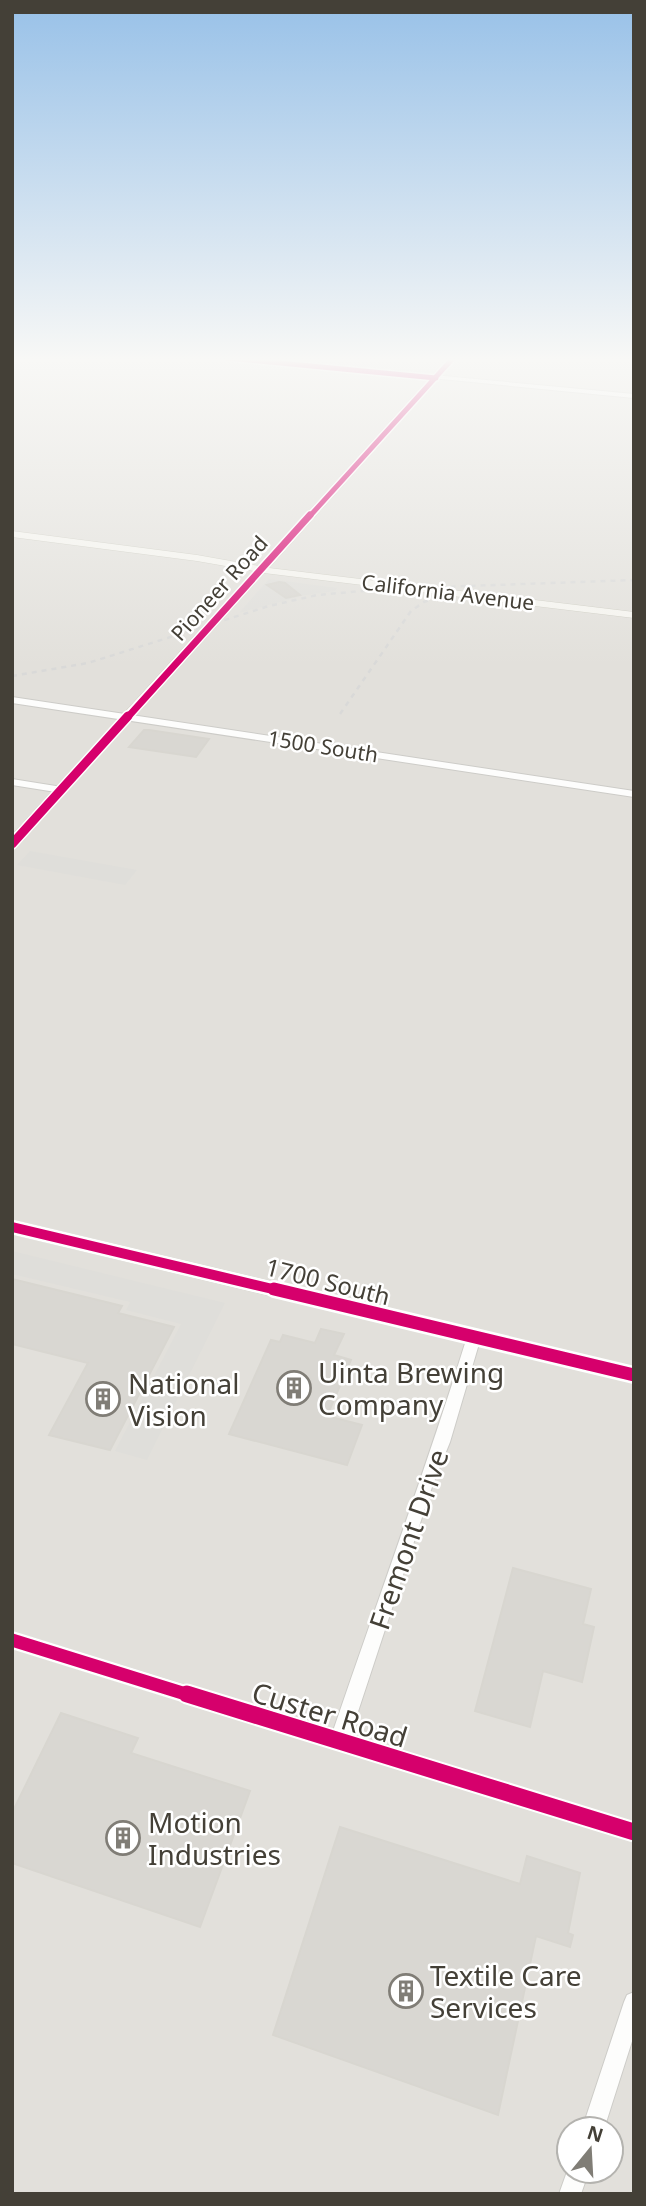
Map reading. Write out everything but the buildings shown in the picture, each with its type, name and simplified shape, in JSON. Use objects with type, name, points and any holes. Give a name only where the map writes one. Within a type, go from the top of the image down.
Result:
[{"type":"main road","name":"Pioneer Road","points":[[12,844],[362,460]]},
{"type":"main road","name":"California Avenue","points":[[18,539],[203,567],[263,570],[634,615]]},
{"type":"main road","name":"1700 South","points":[[12,1227],[634,1375]]},
{"type":"street","name":"1500 South","points":[[12,700],[634,794]]},
{"type":"street","points":[[12,782],[62,790]]},
{"type":"street","name":"Fremont Drive","points":[[339,1741],[425,1484],[442,1442],[474,1337]]},
{"type":"street","name":"Custer Road","points":[[12,1640],[634,1832]]},
{"type":"street","points":[[598,2115],[634,2002]]},
{"type":"shaded area","points":[[12,460],[634,460],[634,2194],[12,2194]]},
{"type":"shaded area","points":[[269,579],[337,588],[335,591],[305,595],[239,613]]},
{"type":"shaded area","points":[[30,851],[137,870],[125,885],[17,865]]},
{"type":"shaded area","points":[[12,1251],[225,1303],[147,1460],[115,1451],[181,1324],[126,1310],[130,1302],[12,1274]]},
{"type":"railway","points":[[12,676],[88,663],[269,606],[317,595],[385,589],[634,580]]},
{"type":"railway","points":[[340,714],[411,611],[424,602],[450,592]]},
{"type":"cycle path","points":[[12,844],[361,460]]},
{"type":"cycle path","points":[[12,1227],[634,1375]]},
{"type":"cycle path","points":[[12,1640],[634,1832]]},
{"type":"place","name":"Uinta Brewing Company","points":[[294,1388]]},
{"type":"place","name":"National Vision","points":[[103,1399]]},
{"type":"place","name":"Motion Industries","points":[[123,1838]]},
{"type":"place","name":"Textile Care Services","points":[[406,1991]]}]
